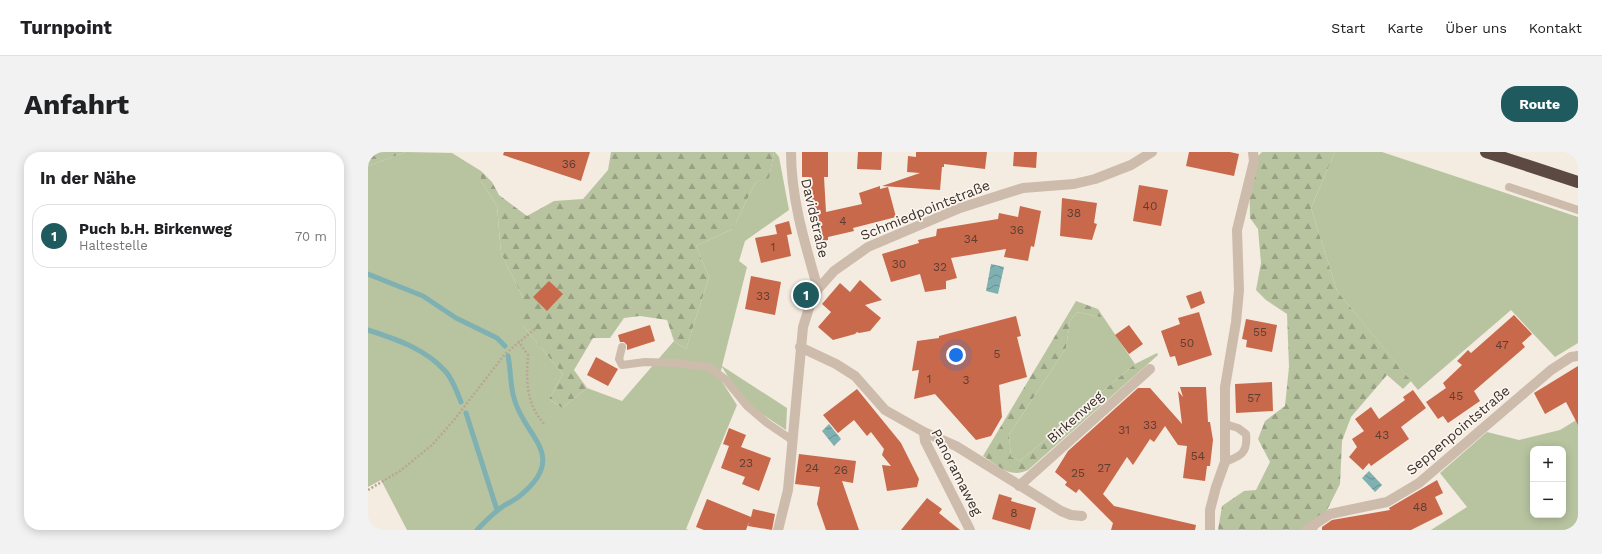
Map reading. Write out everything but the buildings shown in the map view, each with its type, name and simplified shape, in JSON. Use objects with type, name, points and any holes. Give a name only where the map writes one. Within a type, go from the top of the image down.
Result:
[{"type":"highway","points":[[1486,152],[1578,182]]},
{"type":"street","name":"Davidstraße","points":[[791,152],[791,177],[798,216],[818,289]]},
{"type":"street","name":"Schmiedpointstraße","points":[[778,530],[788,490],[803,327],[809,308],[818,289],[834,271],[868,247],[960,208],[1023,188],[1074,184],[1095,179],[1131,165],[1152,152]]},
{"type":"street","points":[[1210,530],[1210,510],[1225,462],[1225,387],[1236,322],[1239,290],[1237,230],[1254,161],[1253,152]]},
{"type":"street","name":"Panoramaweg","points":[[800,347],[836,364],[855,376],[885,410],[924,432],[925,441],[970,530]]},
{"type":"street","name":"Seppenpointstraße","points":[[1306,530],[1330,514],[1387,502],[1419,483],[1551,370],[1570,357],[1578,356]]},
{"type":"street","name":"Birkenweg","points":[[1019,486],[1150,369]]},
{"type":"street","points":[[924,432],[956,446],[1062,511],[1071,515],[1082,516]]},
{"type":"lane","points":[[1510,187],[1578,210]]},
{"type":"lane","points":[[622,347],[619,359],[622,365],[645,362],[677,363],[709,367],[725,379],[747,406],[767,423],[792,440]]},
{"type":"lane","points":[[1225,424],[1238,428],[1246,434],[1247,444],[1244,452],[1238,457],[1225,462]]},
{"type":"path","points":[[368,490],[400,471],[432,445],[505,354],[518,341],[536,328]]},
{"type":"path","points":[[518,341],[528,355],[527,374],[530,402],[536,415],[545,425]]},
{"type":"green space","points":[[368,152],[406,152],[368,166]]},
{"type":"green space","points":[[406,152],[452,153],[481,171],[481,181],[497,206],[501,253],[523,298],[523,326],[563,374],[549,399],[562,408],[587,388],[622,401],[674,341],[686,349],[709,277],[696,246],[733,229],[755,183],[769,177],[774,152],[779,157],[789,210],[745,241],[739,261],[747,267],[722,366],[787,408],[786,430],[756,410],[740,395],[722,367],[719,377],[737,405],[686,529],[689,530],[407,530],[381,480],[368,487],[368,166]]},
{"type":"green space","points":[[611,152],[774,152],[769,178],[755,183],[733,229],[696,246],[709,277],[686,349],[674,341],[667,320],[640,316],[624,318],[610,338],[593,338],[574,370],[587,388],[562,408],[549,399],[563,374],[523,326],[523,298],[501,253],[497,206],[481,181],[481,171],[492,182],[499,195],[527,216],[554,201],[583,199],[608,170]]},
{"type":"green space","points":[[1262,152],[1335,152],[1311,208],[1337,291],[1411,381],[1403,389],[1387,375],[1351,417],[1342,441],[1340,484],[1317,530],[1218,530],[1222,506],[1244,491],[1256,490],[1270,462],[1258,439],[1265,421],[1285,406],[1289,367],[1287,314],[1266,300],[1256,290],[1261,263],[1258,229],[1250,218],[1249,165]]},
{"type":"green space","points":[[1335,152],[1382,152],[1578,217],[1578,343],[1555,357],[1511,310],[1418,390],[1337,291],[1311,208]]},
{"type":"green space","points":[[1076,301],[1098,309],[1104,318],[1077,312],[1070,321],[1066,348],[1009,435],[1011,457],[1020,461],[1135,364],[1157,353],[1158,355],[1028,470],[1016,473],[1005,470],[983,456]]},
{"type":"green space","points":[[1077,312],[1104,318],[1135,364],[1020,461],[1011,457],[1009,435],[1066,348],[1070,321]]},
{"type":"green space","points":[[1578,419],[1578,530],[1431,530],[1467,507],[1440,473],[1487,432],[1519,440],[1560,430]]},
{"type":"water","points":[[991,264],[1004,267],[998,294],[986,291]]},
{"type":"water","points":[[829,424],[841,439],[834,446],[822,431]]},
{"type":"water","points":[[1369,471],[1382,485],[1375,492],[1362,478]]},
{"type":"waterway","points":[[368,274],[423,296],[456,318],[497,338],[505,346]]},
{"type":"waterway","points":[[368,330],[400,341],[429,357],[446,372],[455,386],[461,402]]},
{"type":"waterway","points":[[477,530],[500,509],[522,494],[536,480],[542,467],[542,456],[539,445],[519,411],[514,398],[508,356]]},
{"type":"waterway","points":[[466,413],[497,510]]},
{"type":"place","name":"Puch b.H. Birkenweg","points":[[806,295]]}]
